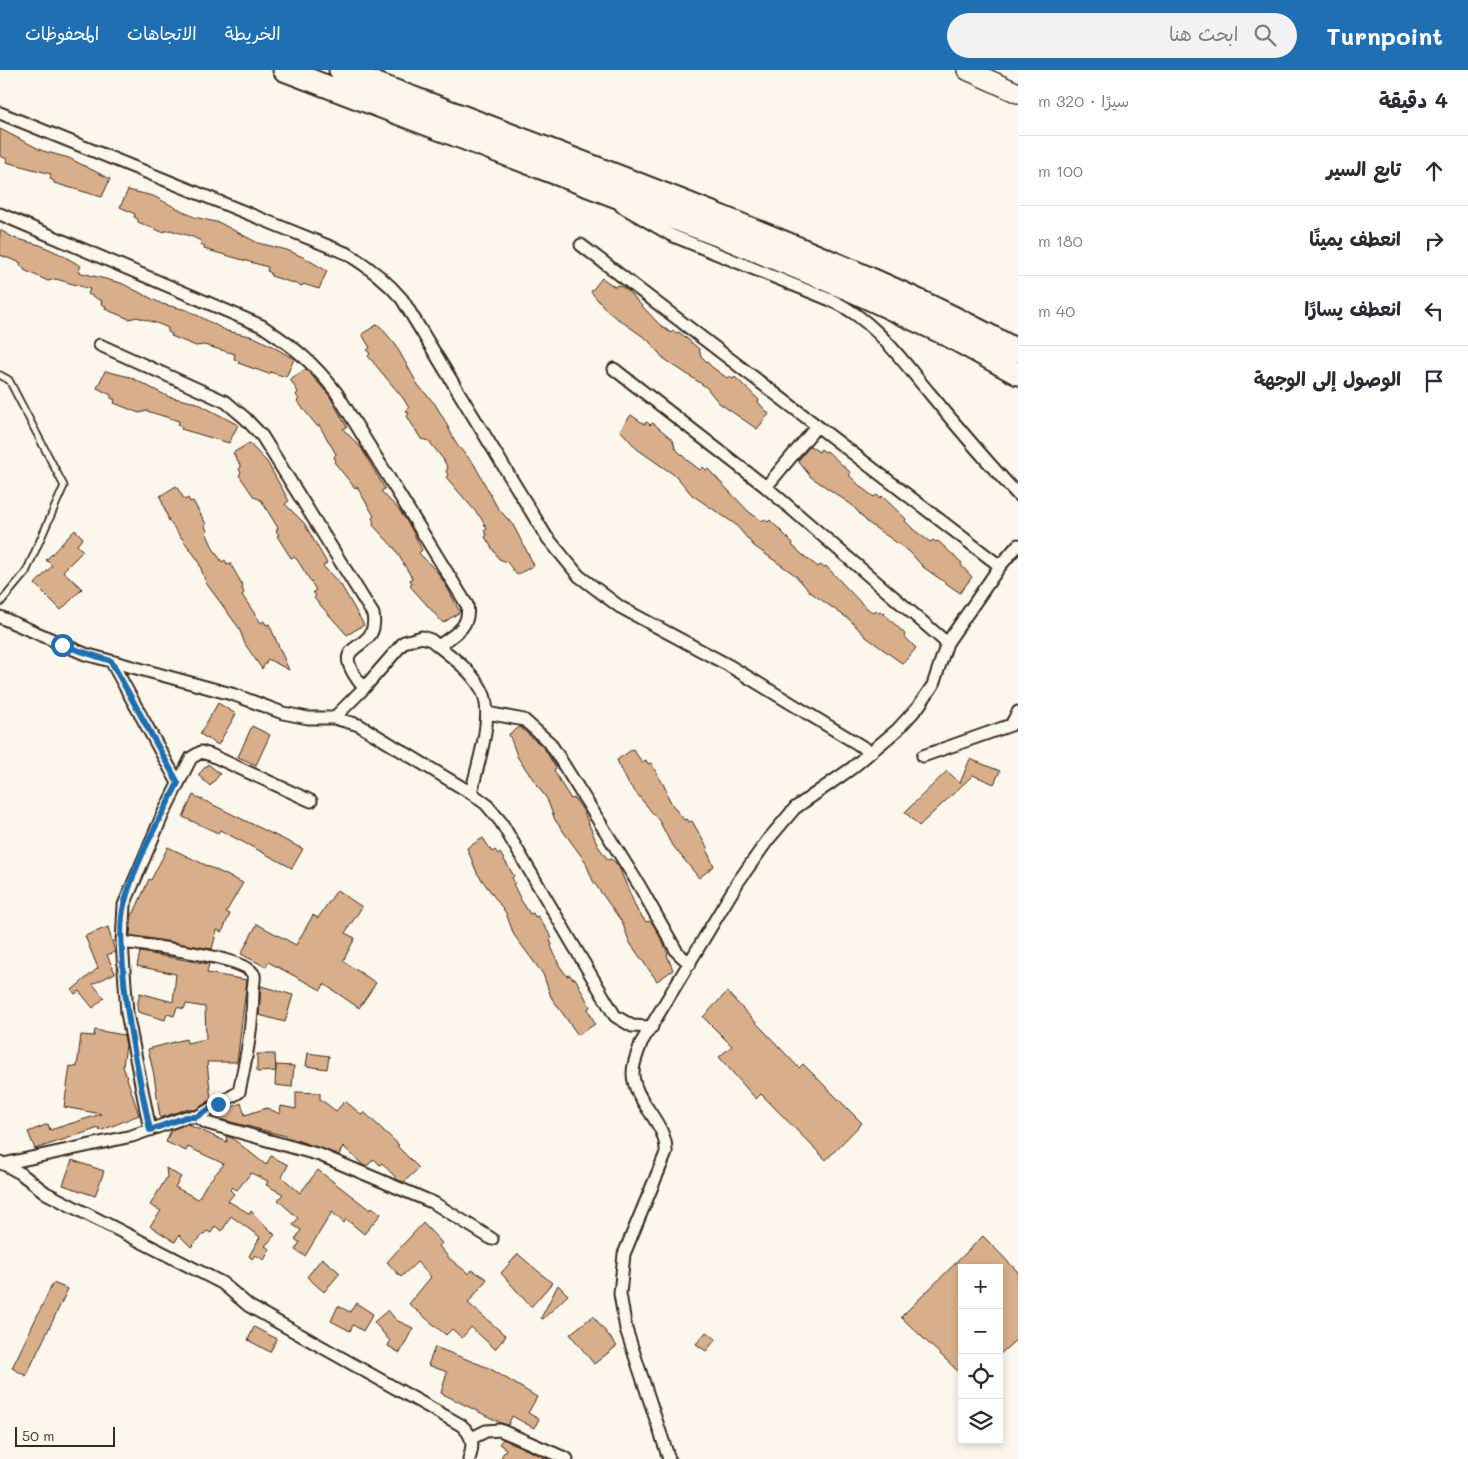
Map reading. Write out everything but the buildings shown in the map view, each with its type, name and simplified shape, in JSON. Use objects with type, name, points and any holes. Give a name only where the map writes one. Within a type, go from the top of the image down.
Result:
[{"type":"highway","points":[[284,70],[730,240],[848,289],[946,335],[1018,374]]},
{"type":"highway","points":[[340,70],[771,237],[888,287],[1018,351]]},
{"type":"main road","points":[[967,70],[1018,93]]},
{"type":"street","points":[[0,113],[341,251],[368,266],[386,281],[402,299],[546,536],[579,576],[620,607],[728,664],[871,752]]},
{"type":"street","points":[[606,194],[653,227],[833,301],[858,315],[879,334],[971,443],[1018,495]]},
{"type":"street","points":[[0,214],[262,326],[315,365],[336,392],[467,605],[468,612],[465,625],[438,646]]},
{"type":"street","points":[[581,245],[1000,566]]},
{"type":"street","points":[[100,345],[226,402],[262,436],[373,614],[373,630],[369,637],[350,652],[347,659],[348,667],[364,688]]},
{"type":"street","points":[[614,368],[766,487],[947,643]]},
{"type":"street","points":[[766,487],[817,426]]},
{"type":"street","points":[[669,1459],[626,1329],[620,1294],[624,1254],[666,1153],[667,1140],[638,1089],[633,1075],[636,1056],[738,882],[772,834],[795,808],[871,752],[897,730],[918,707],[933,685],[947,643],[1000,566],[1018,545]]},
{"type":"street","points":[[0,617],[62,645],[111,661],[235,695],[283,713],[308,718],[334,718],[359,725],[471,793],[486,804],[501,822],[615,1016],[632,1026],[652,1027]]},
{"type":"street","points":[[334,718],[364,688],[404,642],[422,637],[438,646],[474,679],[484,695],[487,713],[471,793]]},
{"type":"street","points":[[111,661],[178,783]]},
{"type":"street","points":[[923,756],[1011,725],[1018,712]]},
{"type":"street","points":[[487,713],[524,720],[550,744],[639,885],[677,952],[690,964]]},
{"type":"street","points":[[150,1130],[127,1013],[122,942],[124,905],[131,884],[178,783],[191,758],[196,754],[206,752],[311,801]]},
{"type":"street","points":[[2,1163],[132,1136],[186,1117],[196,1117],[239,1092],[248,1052],[254,974],[249,969],[232,961],[122,942]]},
{"type":"street","points":[[196,1117],[207,1124],[320,1155],[434,1203],[492,1239]]},
{"type":"street","points":[[2,1163],[20,1173],[46,1193],[222,1283],[249,1306],[461,1425],[472,1438],[473,1448],[469,1459]]},
{"type":"street","points":[[472,1438],[486,1431],[500,1430],[567,1459]]},
{"type":"lane","points":[[0,375],[9,380],[64,486],[26,572],[0,603]]},
{"type":"route","points":[[62,645],[111,661],[178,783],[131,884],[124,905],[122,923],[127,1013],[150,1130],[186,1117],[196,1117],[218,1104]]}]
